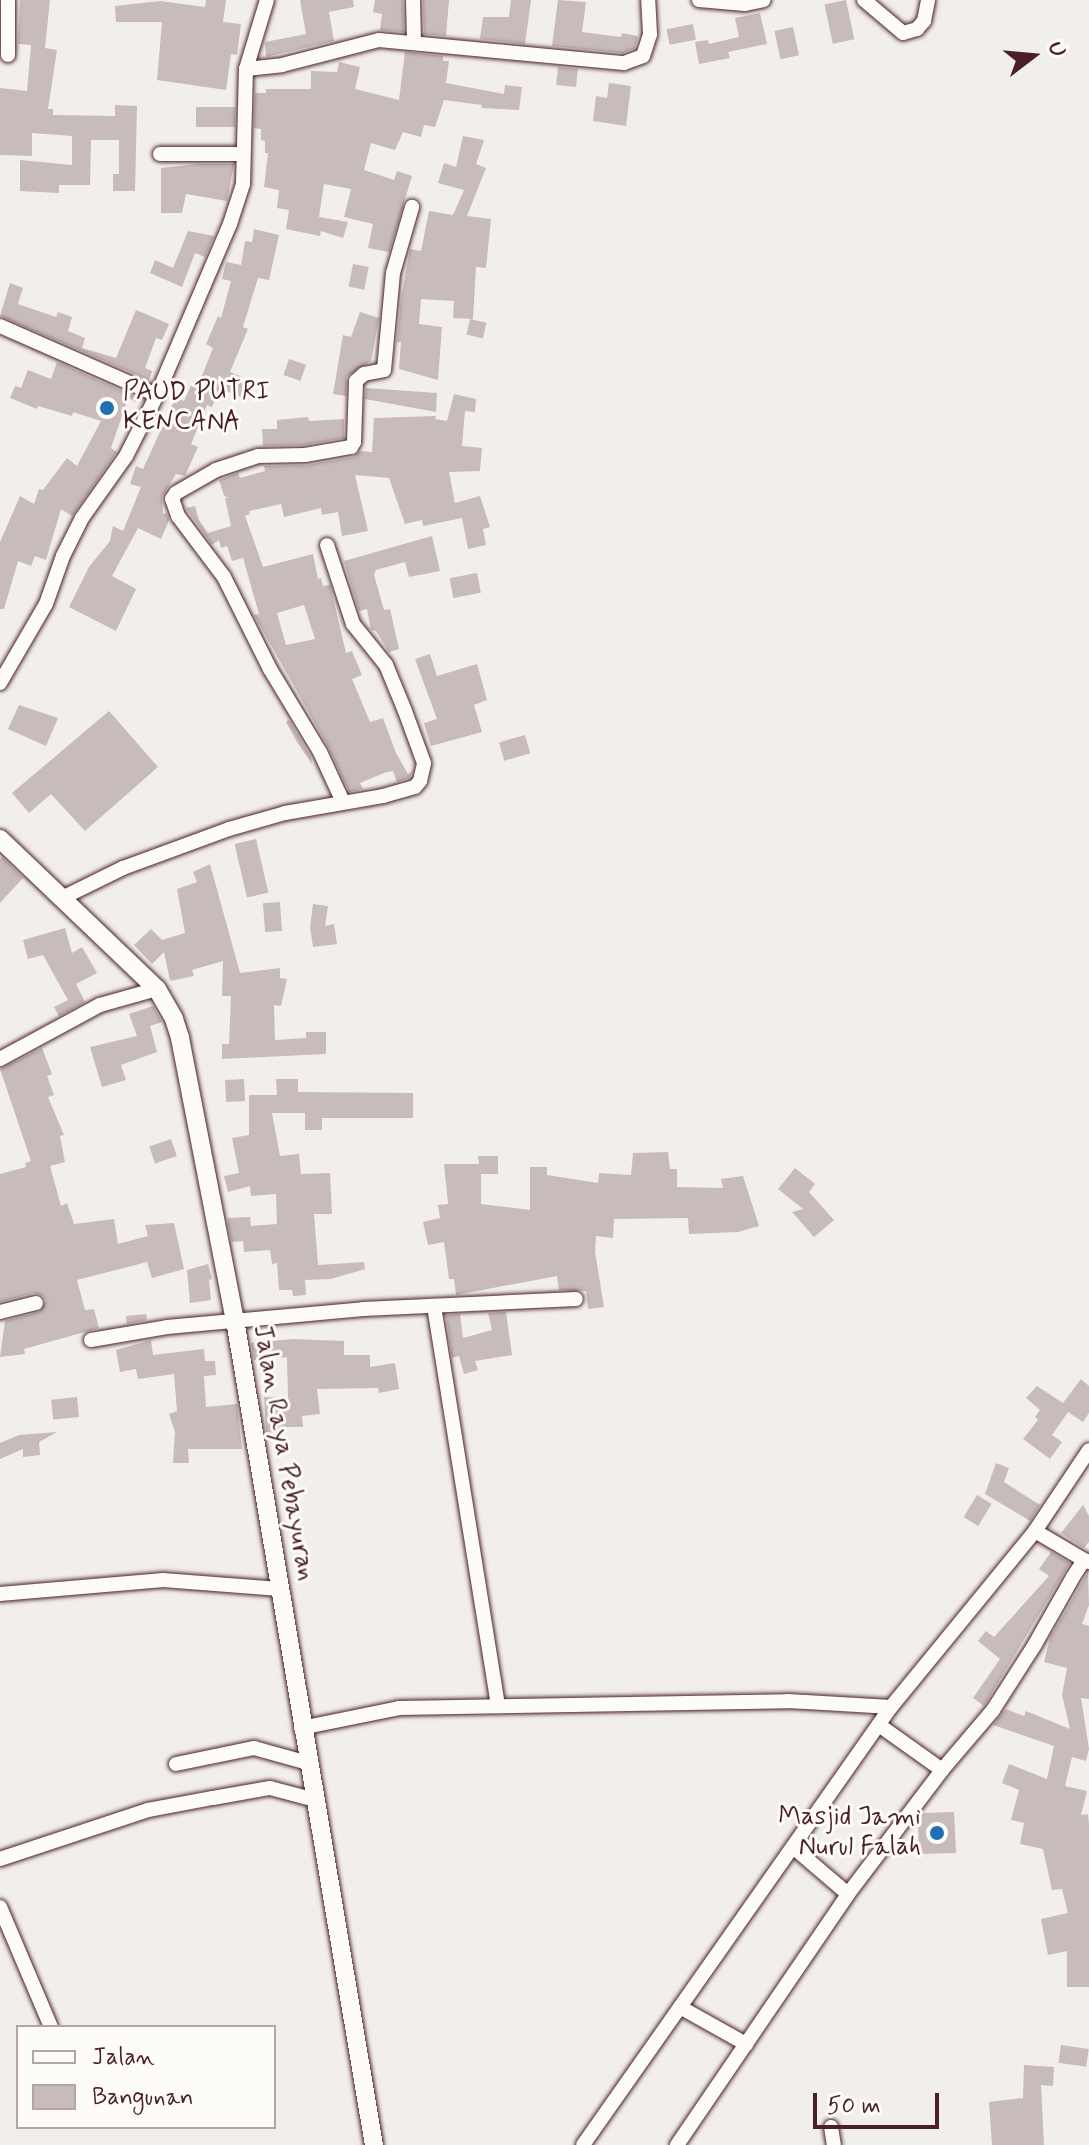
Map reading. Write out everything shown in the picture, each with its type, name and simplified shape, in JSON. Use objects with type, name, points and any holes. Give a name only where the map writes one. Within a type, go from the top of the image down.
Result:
[{"type":"main road","name":"Jalan Raya Pebayuran","points":[[0,839],[157,989],[174,1019],[191,1083],[235,1320],[301,1728],[374,2145]]},
{"type":"street","points":[[8,0],[8,55]]},
{"type":"street","points":[[0,683],[46,604],[63,556],[82,518],[126,456],[157,395],[230,224],[243,184],[246,69],[267,0]]},
{"type":"street","points":[[413,0],[414,41]]},
{"type":"street","points":[[246,69],[282,65],[379,40],[624,63],[643,56],[650,34],[648,0]]},
{"type":"street","points":[[699,0],[745,4],[764,0]]},
{"type":"street","points":[[864,0],[903,33],[917,29],[924,21],[928,0]]},
{"type":"street","points":[[160,154],[243,154]]},
{"type":"street","points":[[343,802],[320,752],[270,669],[224,577],[178,516],[172,499],[176,493],[216,470],[237,462],[258,456],[320,453],[351,447],[354,442],[356,381],[364,374],[384,370],[393,273],[412,207]]},
{"type":"street","points":[[0,326],[157,395]]},
{"type":"street","points":[[64,897],[123,868],[229,829],[285,813],[415,787],[424,775],[424,763],[386,665],[353,624],[327,545]]},
{"type":"street","points":[[0,1059],[100,1005],[157,989]]},
{"type":"street","points":[[91,1340],[235,1320],[576,1299]]},
{"type":"street","points":[[0,1312],[36,1303]]},
{"type":"street","points":[[434,1306],[498,1706]]},
{"type":"street","points":[[583,2145],[891,1707],[1035,1531],[1089,1450]]},
{"type":"street","points":[[677,2145],[848,1894],[942,1770],[993,1710],[1087,1561],[1035,1531]]},
{"type":"street","points":[[0,1594],[163,1580],[280,1589]]},
{"type":"street","points":[[301,1728],[399,1708],[788,1701],[891,1707]]},
{"type":"street","points":[[879,1725],[942,1770]]},
{"type":"street","points":[[176,1764],[254,1748],[308,1763]]},
{"type":"street","points":[[0,1859],[148,1810],[270,1788],[315,1800]]},
{"type":"street","points":[[793,1847],[848,1894]]},
{"type":"street","points":[[0,1907],[50,2025]]},
{"type":"street","points":[[680,2007],[746,2044]]},
{"type":"street","points":[[831,2127],[834,2145]]},
{"type":"building","points":[[20,0],[50,0],[45,48],[57,50],[48,109],[53,109],[53,115],[115,116],[115,105],[137,106],[135,191],[113,191],[113,174],[119,174],[119,140],[91,140],[90,185],[59,185],[59,193],[20,191],[20,160],[72,165],[72,136],[32,133],[32,156],[0,155],[0,88],[27,91],[31,45],[18,44]]},
{"type":"building","points":[[206,0],[226,0],[223,22],[241,24],[237,55],[231,54],[226,90],[157,80],[162,22],[116,22],[115,6],[160,1],[205,7]]},
{"type":"building","points":[[300,0],[353,0],[354,7],[329,12],[334,41],[266,57],[265,42],[306,34]]},
{"type":"building","points":[[375,0],[403,0],[404,32],[380,30],[382,14],[373,12]]},
{"type":"building","points":[[423,0],[449,0],[446,36],[424,34]]},
{"type":"building","points":[[511,0],[531,0],[525,44],[480,39],[483,17],[509,17]]},
{"type":"building","points":[[558,0],[586,2],[582,32],[638,36],[635,48],[623,53],[552,46]]},
{"type":"building","points":[[846,0],[854,39],[833,44],[824,5]]},
{"type":"building","points":[[760,13],[767,44],[728,52],[730,58],[699,64],[695,42],[708,40],[709,44],[739,37],[735,18]]},
{"type":"building","points":[[693,24],[696,40],[670,45],[666,29]]},
{"type":"building","points":[[793,27],[799,55],[780,59],[774,31]]},
{"type":"building","points":[[405,52],[443,56],[443,61],[449,61],[446,83],[504,94],[505,85],[522,87],[519,110],[481,108],[482,105],[444,100],[435,127],[424,125],[421,137],[403,132],[395,150],[371,143],[364,170],[394,180],[397,171],[412,176],[389,252],[368,248],[373,224],[344,217],[351,189],[324,184],[319,217],[348,222],[343,238],[321,231],[320,236],[286,229],[289,210],[277,208],[279,190],[264,187],[268,153],[265,153],[265,141],[261,140],[261,129],[254,128],[255,93],[266,93],[266,89],[311,89],[311,71],[337,72],[339,62],[360,67],[355,89],[399,100]]},
{"type":"building","points":[[558,67],[578,69],[576,87],[556,85]]},
{"type":"building","points":[[609,83],[631,86],[626,126],[593,121],[596,96],[607,98]]},
{"type":"building","points":[[196,107],[235,107],[235,127],[196,127]]},
{"type":"building","points":[[463,136],[484,140],[476,164],[486,168],[467,216],[491,219],[486,268],[476,267],[473,319],[453,318],[454,301],[421,299],[419,324],[442,327],[438,380],[399,369],[401,342],[397,342],[401,299],[410,249],[421,251],[429,211],[453,215],[464,190],[438,183],[444,163],[456,167]]},
{"type":"building","points":[[234,164],[227,201],[186,194],[182,213],[161,213],[161,168]]},
{"type":"building","points":[[254,229],[279,235],[269,280],[258,278],[243,327],[248,329],[230,372],[252,381],[245,399],[220,388],[212,407],[207,405],[191,444],[198,447],[185,476],[176,474],[162,497],[163,514],[166,513],[169,520],[161,539],[138,528],[112,576],[136,589],[116,631],[69,607],[89,567],[110,541],[113,526],[123,531],[141,487],[130,484],[136,466],[143,469],[176,397],[184,401],[193,381],[199,383],[213,348],[206,344],[218,316],[221,318],[231,281],[222,279],[226,262],[241,265],[245,241],[252,242]]},
{"type":"building","points":[[188,231],[214,236],[205,257],[195,253],[182,287],[150,273],[155,260],[173,268]]},
{"type":"building","points":[[353,264],[369,267],[364,290],[349,287]]},
{"type":"building","points":[[10,283],[23,288],[18,304],[56,317],[58,312],[72,317],[68,331],[85,338],[82,348],[116,358],[136,310],[169,324],[162,340],[156,338],[145,368],[152,371],[149,380],[0,316]]},
{"type":"building","points":[[360,312],[379,318],[371,361],[347,376],[346,396],[333,394],[343,335],[351,337]]},
{"type":"building","points":[[470,319],[487,323],[483,338],[466,335]]},
{"type":"building","points":[[289,359],[306,365],[300,381],[283,375]]},
{"type":"building","points":[[57,362],[138,398],[136,402],[128,398],[111,448],[117,452],[72,516],[61,509],[46,560],[35,556],[31,566],[18,561],[4,609],[0,609],[0,542],[20,496],[34,504],[39,489],[43,490],[67,458],[77,466],[101,421],[73,412],[72,416],[38,406],[37,409],[10,398],[15,386],[21,388],[28,370],[51,379]]},
{"type":"building","points":[[366,388],[437,393],[436,412],[365,399]]},
{"type":"building","points":[[454,394],[476,399],[475,412],[465,411],[462,446],[482,448],[480,471],[449,472],[455,503],[480,496],[490,527],[483,529],[486,545],[468,549],[462,518],[423,526],[422,520],[405,524],[389,478],[355,475],[368,531],[342,536],[338,512],[322,515],[321,508],[284,517],[281,504],[249,511],[250,514],[245,516],[263,567],[313,554],[318,579],[321,578],[323,586],[330,585],[346,653],[352,651],[362,675],[352,679],[370,722],[383,718],[396,753],[408,774],[412,772],[409,778],[397,782],[393,771],[384,773],[360,783],[363,789],[349,792],[329,748],[254,615],[259,614],[243,558],[232,561],[227,546],[221,548],[219,540],[212,545],[186,508],[195,506],[199,520],[208,533],[231,526],[225,498],[229,498],[224,496],[219,480],[238,473],[240,478],[265,471],[264,466],[307,465],[353,457],[360,451],[372,452],[374,418],[436,416],[435,419],[447,421]],"holes":[[[304,605],[315,639],[286,645],[277,613]]]},
{"type":"building","points":[[308,417],[309,421],[344,419],[344,438],[304,445],[263,446],[262,429],[277,429],[277,420]]},
{"type":"building","points":[[432,536],[440,571],[409,577],[405,562],[376,570],[374,575],[384,610],[390,609],[399,649],[389,652],[376,631],[371,630],[367,609],[359,611],[344,561]]},
{"type":"building","points":[[477,573],[481,593],[453,598],[450,578]]},
{"type":"building","points":[[430,654],[437,676],[477,664],[487,700],[474,705],[482,732],[431,746],[424,723],[437,719],[415,659]]},
{"type":"building","points":[[19,705],[58,718],[46,746],[8,729]]},
{"type":"building","points":[[109,711],[158,767],[85,831],[51,794],[29,813],[12,793]]},
{"type":"building","points":[[289,720],[311,757],[312,764],[286,722]]},
{"type":"building","points":[[525,735],[530,753],[504,761],[499,742]]},
{"type":"building","points":[[256,839],[268,893],[247,898],[235,844]]},
{"type":"building","points":[[2,857],[23,878],[0,903],[0,859]]},
{"type":"building","points":[[210,864],[240,973],[280,968],[280,978],[287,979],[281,1006],[274,1005],[275,1040],[306,1038],[306,1032],[326,1032],[326,1054],[222,1059],[222,1044],[229,1044],[231,996],[222,996],[223,961],[192,970],[194,976],[170,981],[164,952],[152,964],[134,945],[151,929],[162,940],[185,933],[177,889],[197,882],[193,872]]},
{"type":"building","points":[[280,902],[282,931],[265,932],[263,903]]},
{"type":"building","points":[[313,904],[328,906],[325,926],[334,924],[337,944],[313,947],[310,927]]},
{"type":"building","points":[[65,928],[72,953],[82,947],[97,973],[76,984],[85,1002],[59,1016],[54,1007],[68,1000],[43,955],[28,959],[23,940]]},
{"type":"building","points":[[153,1006],[162,1022],[150,1026],[157,1052],[121,1065],[126,1080],[102,1087],[90,1047],[137,1036],[129,1014]]},
{"type":"building","points":[[42,1048],[52,1074],[47,1076],[54,1095],[48,1097],[64,1135],[60,1136],[65,1162],[50,1166],[61,1206],[67,1203],[74,1224],[114,1219],[118,1244],[148,1236],[145,1225],[174,1223],[184,1269],[152,1278],[147,1262],[77,1280],[85,1310],[94,1309],[99,1328],[24,1349],[25,1354],[0,1357],[5,1321],[39,1312],[46,1301],[43,1296],[34,1293],[0,1302],[0,1174],[26,1167],[25,1163],[31,1161],[0,1069]]},
{"type":"building","points":[[244,1079],[245,1101],[226,1102],[225,1080]]},
{"type":"building","points":[[276,1079],[298,1079],[298,1092],[413,1093],[413,1118],[322,1118],[322,1130],[305,1130],[305,1113],[272,1113],[280,1156],[299,1154],[301,1174],[330,1173],[332,1214],[314,1214],[318,1265],[364,1262],[365,1269],[331,1279],[305,1280],[306,1295],[293,1296],[292,1290],[279,1290],[277,1263],[272,1264],[270,1250],[244,1252],[243,1241],[232,1242],[228,1224],[228,1218],[250,1217],[251,1226],[277,1224],[276,1194],[251,1196],[250,1186],[228,1192],[224,1176],[239,1173],[232,1138],[249,1135],[249,1095],[277,1095]]},
{"type":"building","points":[[171,1139],[177,1156],[155,1164],[149,1146]]},
{"type":"building","points":[[668,1152],[670,1169],[677,1169],[677,1187],[723,1188],[721,1179],[743,1176],[759,1226],[738,1232],[689,1234],[688,1218],[614,1219],[613,1238],[596,1236],[595,1252],[604,1307],[588,1309],[586,1291],[559,1290],[557,1276],[456,1295],[454,1279],[449,1279],[444,1242],[428,1245],[423,1222],[440,1218],[438,1205],[448,1204],[444,1164],[479,1164],[478,1156],[498,1156],[498,1174],[481,1174],[481,1204],[530,1210],[530,1167],[547,1167],[547,1175],[598,1183],[599,1173],[631,1175],[633,1153]]},
{"type":"building","points":[[795,1168],[815,1184],[809,1192],[834,1220],[814,1237],[792,1212],[803,1209],[778,1189]]},
{"type":"building","points":[[208,1264],[212,1279],[209,1280],[211,1300],[190,1303],[187,1270]]},
{"type":"building","points":[[506,1312],[512,1355],[475,1361],[478,1370],[464,1374],[459,1356],[452,1358],[446,1315],[460,1314],[463,1338],[492,1330],[488,1313]]},
{"type":"building","points":[[146,1314],[147,1320],[127,1324],[126,1316]]},
{"type":"building","points":[[293,1339],[344,1341],[344,1355],[370,1355],[370,1367],[395,1363],[399,1389],[379,1393],[378,1388],[317,1389],[320,1414],[302,1416],[303,1427],[279,1427],[278,1433],[266,1432],[264,1397],[288,1398],[287,1357],[254,1360],[251,1343]]},
{"type":"building","points":[[151,1340],[153,1355],[204,1349],[205,1361],[215,1361],[216,1375],[204,1376],[206,1407],[237,1404],[242,1449],[188,1449],[189,1463],[173,1463],[175,1432],[169,1414],[177,1411],[174,1374],[138,1379],[136,1369],[120,1372],[116,1350]]},
{"type":"building","points":[[1081,1379],[1089,1386],[1089,1413],[1083,1422],[1068,1412],[1052,1435],[1062,1442],[1050,1459],[1023,1439],[1038,1420],[1035,1417],[1040,1410],[1026,1398],[1037,1386],[1063,1403]]},
{"type":"building","points":[[77,1397],[79,1417],[53,1420],[51,1400]]},
{"type":"building","points":[[57,1432],[39,1442],[40,1455],[23,1457],[23,1449],[0,1459],[0,1443],[19,1435]]},
{"type":"building","points":[[996,1463],[1009,1468],[1004,1482],[1040,1505],[1030,1521],[985,1494]]},
{"type":"building","points":[[977,1495],[992,1504],[978,1526],[964,1517]]},
{"type":"building","points":[[1083,1505],[1089,1516],[1089,1542],[1084,1548],[1061,1533]]},
{"type":"building","points":[[1051,1552],[1070,1563],[984,1706],[973,1698],[1000,1659],[978,1641],[986,1631],[994,1637],[1049,1576],[1039,1569]]},
{"type":"building","points":[[1088,1572],[1089,1605],[1082,1624],[1089,1626],[1089,1699],[1081,1698],[1089,1749],[1086,1761],[1072,1757],[1065,1786],[1087,1791],[1081,1815],[1088,1814],[1089,1824],[1089,1987],[1067,1987],[1067,1951],[1048,1955],[1041,1919],[1068,1913],[1062,1889],[1052,1890],[1043,1849],[1020,1844],[1024,1823],[1011,1820],[1019,1790],[1002,1783],[1009,1764],[1047,1779],[1054,1746],[993,1725],[1006,1709],[1024,1716],[1026,1711],[1070,1729],[1062,1695],[1067,1668],[1044,1662],[1050,1638]]},
{"type":"building","name":"Masjid Jami Nurul Falah","points":[[954,1812],[956,1853],[919,1854],[918,1818],[922,1813]]},
{"type":"building","points":[[1061,2045],[1089,2049],[1086,2067],[1058,2063]]},
{"type":"building","points":[[1024,2065],[1054,2067],[1053,2086],[1041,2085],[1044,2145],[992,2145],[989,2102],[1023,2098]]},
{"type":"place","name":"PAUD PUTRI KENCANA","points":[[107,408]]},
{"type":"place","name":"Masjid Jami Nurul Falah","points":[[937,1833]]}]
